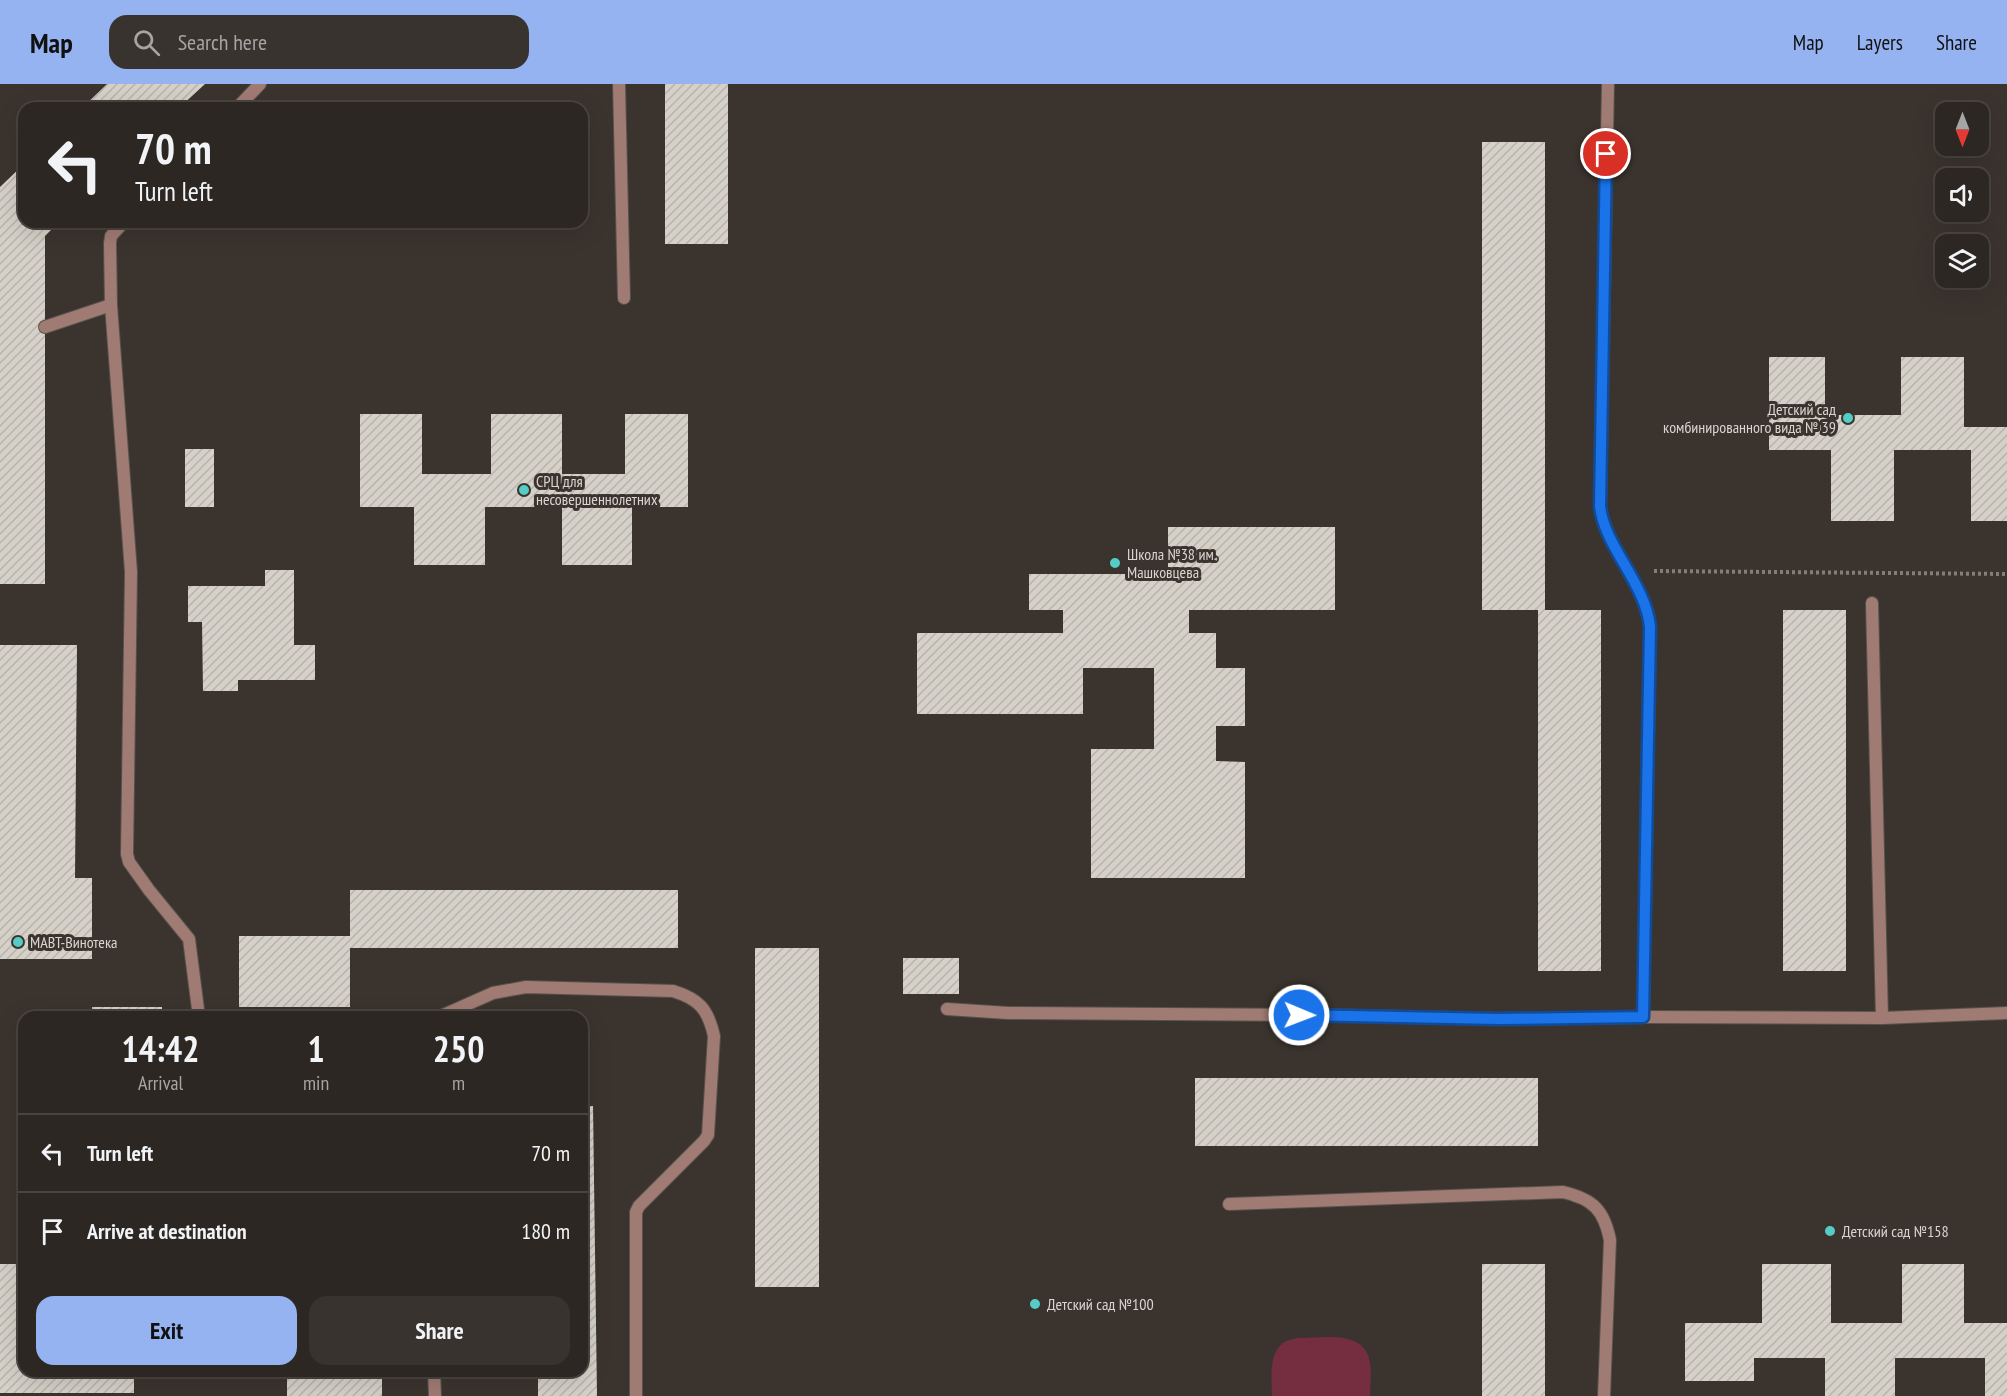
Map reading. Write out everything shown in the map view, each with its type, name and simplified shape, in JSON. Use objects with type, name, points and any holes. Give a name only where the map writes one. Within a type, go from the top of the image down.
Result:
[{"type":"lane","points":[[243,102],[260,84]]},
{"type":"lane","points":[[619,84],[624,298]]},
{"type":"lane","points":[[1608,84],[1600,506],[1603,522],[1646,605],[1650,627],[1643,1017]]},
{"type":"lane","points":[[119,228],[110,239],[111,305],[131,572],[127,854],[129,862],[149,890],[189,939],[198,1011]]},
{"type":"lane","points":[[45,327],[111,305]]},
{"type":"lane","points":[[1872,603],[1882,1018]]},
{"type":"lane","points":[[452,1011],[493,993],[526,987],[673,992],[688,996],[702,1006],[710,1020],[714,1036],[708,1135],[639,1206],[636,1212],[636,1396]]},
{"type":"lane","points":[[947,1009],[1008,1013],[1321,1015],[1499,1019],[1882,1018],[2007,1013]]},
{"type":"lane","points":[[1229,1204],[1563,1192],[1581,1196],[1596,1207],[1606,1222],[1610,1240],[1604,1396]]},
{"type":"lane","points":[[434,1377],[435,1396]]},
{"type":"path","points":[[1628,570],[2007,574]]},
{"type":"shaded area","points":[[1298,1338],[1342,1338],[1360,1345],[1367,1352],[1370,1363],[1370,1396],[1272,1396],[1272,1368],[1275,1354],[1283,1343]]},
{"type":"building","points":[[107,84],[205,84],[186,102],[88,102]]},
{"type":"building","points":[[665,84],[728,84],[728,244],[665,244]]},
{"type":"building","points":[[1482,142],[1545,142],[1545,610],[1601,610],[1601,971],[1538,971],[1538,610],[1482,610]]},
{"type":"building","points":[[18,170],[18,228],[53,228],[45,236],[45,584],[0,584],[0,187]]},
{"type":"building","points":[[1769,357],[1825,357],[1825,415],[1901,415],[1901,357],[1964,357],[1964,427],[2007,427],[2007,521],[1971,521],[1971,450],[1894,450],[1894,521],[1831,521],[1831,450],[1769,450]]},
{"type":"building","name":"СРЦ для несовершеннолетних","points":[[360,414],[422,414],[422,474],[491,474],[491,414],[562,414],[562,474],[625,474],[625,414],[688,414],[688,507],[632,507],[632,565],[562,565],[562,507],[485,507],[485,565],[414,565],[414,507],[360,507]]},
{"type":"building","points":[[185,449],[214,449],[214,507],[185,507]]},
{"type":"building","points":[[1168,527],[1335,527],[1335,610],[1189,610],[1189,633],[1216,633],[1216,668],[1245,668],[1245,726],[1216,726],[1216,761],[1245,762],[1245,878],[1091,878],[1091,749],[1154,749],[1154,668],[1083,668],[1083,714],[917,714],[917,633],[1063,633],[1063,610],[1029,610],[1029,574],[1168,574]]},
{"type":"building","points":[[265,570],[294,570],[294,645],[315,645],[315,680],[238,680],[238,691],[203,691],[202,622],[188,622],[188,586],[265,586]]},
{"type":"building","points":[[1783,610],[1846,610],[1846,971],[1783,971]]},
{"type":"building","points":[[0,645],[77,645],[75,878],[92,878],[92,959],[0,959]]},
{"type":"building","points":[[350,890],[678,890],[678,948],[350,948],[350,1007],[239,1007],[239,936],[350,936]]},
{"type":"building","points":[[755,948],[819,948],[819,1287],[755,1287]]},
{"type":"building","points":[[903,958],[959,958],[959,994],[903,994]]},
{"type":"building","points":[[92,1007],[162,1007],[162,1011],[92,1011]]},
{"type":"building","points":[[1195,1078],[1538,1078],[1538,1146],[1195,1146]]},
{"type":"building","points":[[588,1106],[593,1106],[597,1396],[538,1396],[538,1377],[588,1377]]},
{"type":"building","points":[[0,1264],[18,1264],[18,1377],[134,1377],[134,1393],[0,1393]]},
{"type":"building","points":[[1482,1264],[1545,1264],[1545,1396],[1482,1396]]},
{"type":"building","points":[[1762,1264],[1831,1264],[1831,1323],[1902,1323],[1902,1264],[1964,1264],[1964,1323],[2007,1323],[2007,1396],[1985,1396],[1985,1358],[1895,1358],[1895,1396],[1825,1396],[1825,1358],[1754,1358],[1754,1381],[1685,1381],[1685,1323],[1762,1323]]},
{"type":"building","points":[[287,1377],[382,1377],[382,1396],[287,1396]]},
{"type":"place","name":"Детский сад комбинированного вида № 39","points":[[1848,418]]},
{"type":"place","name":"СРЦ для несовершеннолетних","points":[[524,490]]},
{"type":"place","name":"Школа №38 им. Машковцева","points":[[1115,563]]},
{"type":"place","name":"МАВТ-Винотека","points":[[18,942]]},
{"type":"place","name":"Детский сад №158","points":[[1830,1231]]},
{"type":"place","name":"Детский сад №100","points":[[1035,1304]]},
{"type":"route","points":[[1299,1015],[1499,1019],[1643,1017],[1650,627],[1646,605],[1603,522],[1600,506],[1606,154]]}]
